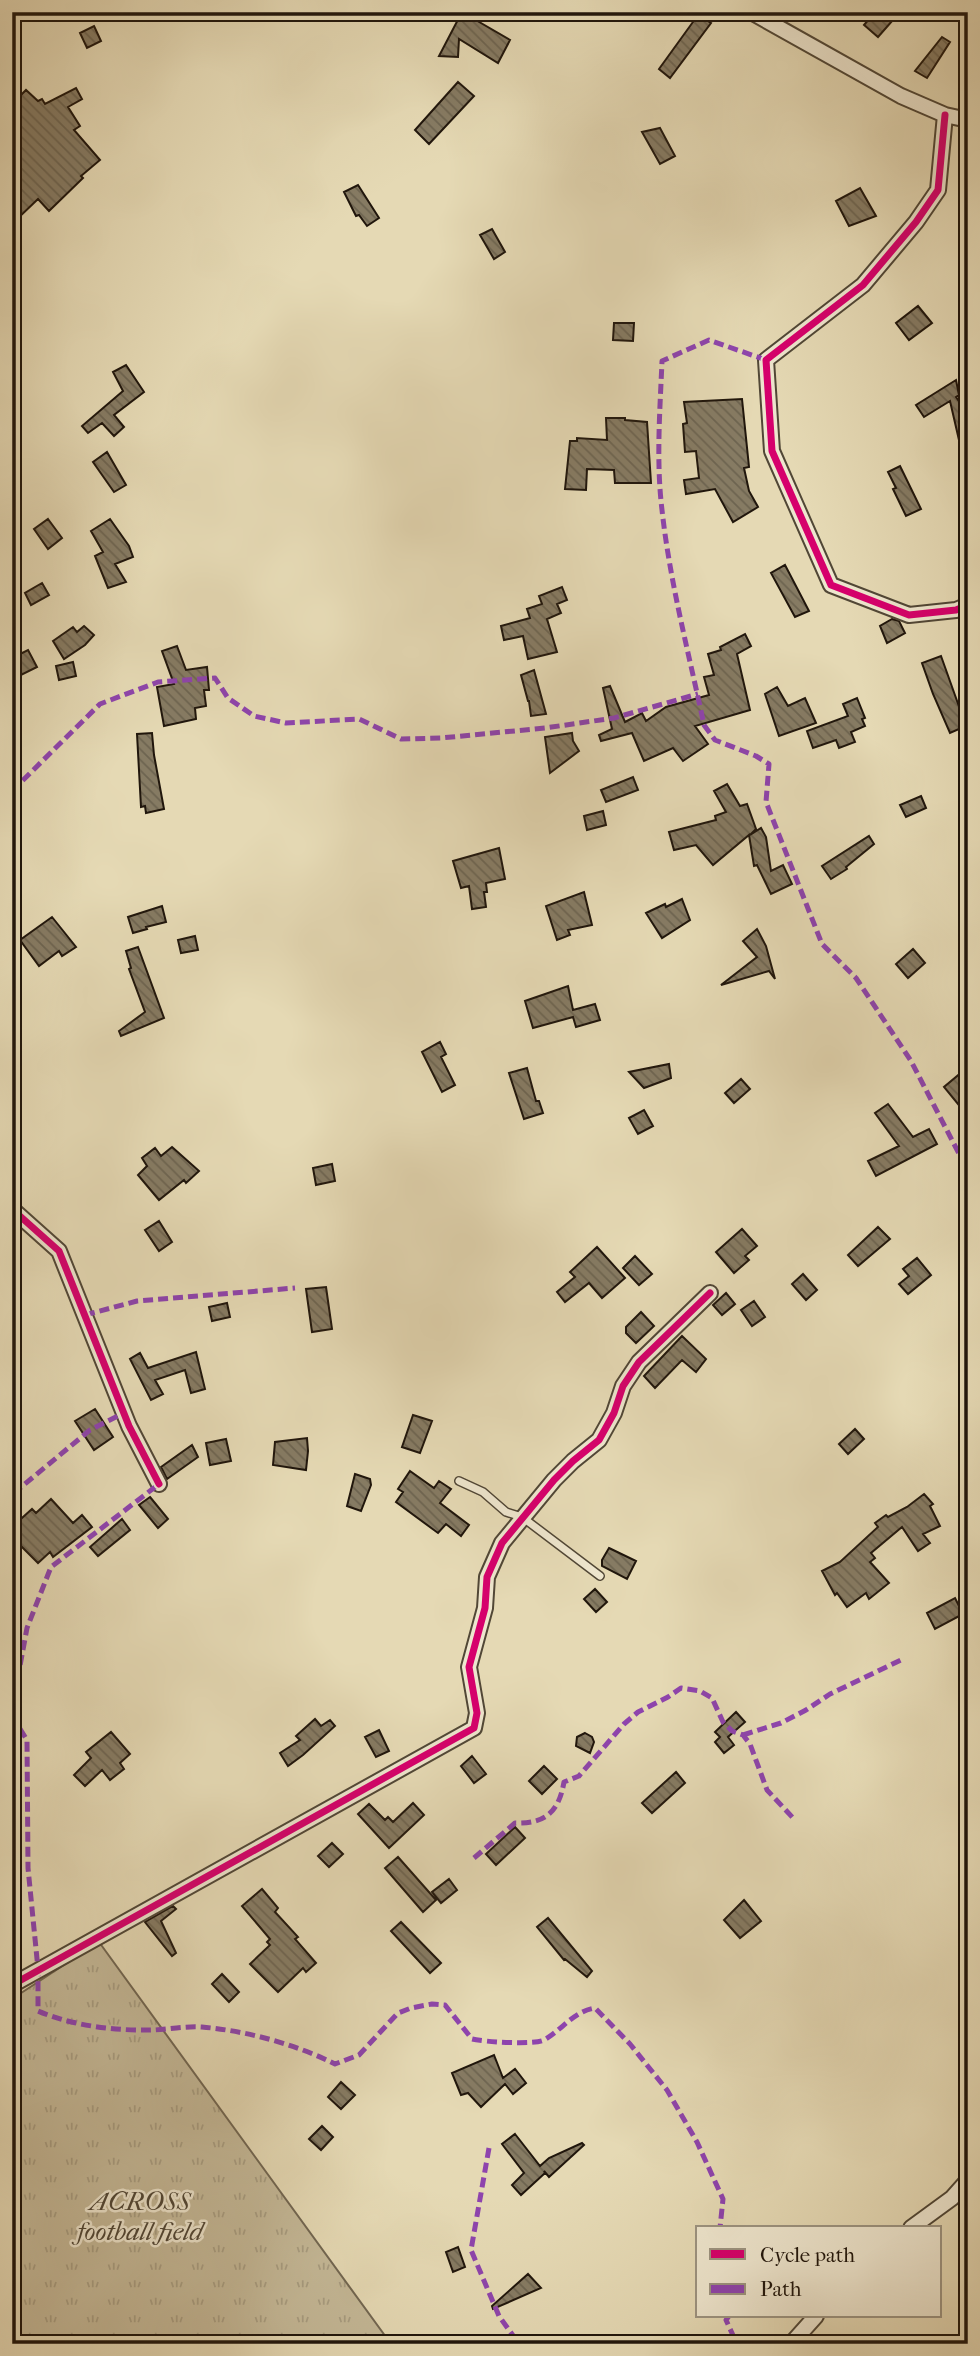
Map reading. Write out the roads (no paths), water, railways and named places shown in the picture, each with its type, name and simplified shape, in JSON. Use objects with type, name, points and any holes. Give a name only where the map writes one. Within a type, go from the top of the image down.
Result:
[{"type":"street","points":[[751,12],[901,96],[945,115],[968,120]]},
{"type":"street","points":[[945,115],[938,190],[916,222],[863,285],[766,360],[772,451],[831,585],[908,615],[956,610],[968,605]]},
{"type":"street","points":[[12,1209],[59,1251],[129,1426],[159,1484]]},
{"type":"street","points":[[12,1984],[474,1728],[477,1713],[469,1667],[485,1608],[487,1577],[502,1543],[573,1461],[599,1440],[614,1413],[623,1386],[639,1362],[710,1293]]},
{"type":"street","points":[[914,2226],[953,2198],[968,2180]]},
{"type":"street","points":[[791,2344],[814,2318]]},
{"type":"lane","points":[[459,1481],[483,1492],[506,1512],[522,1517],[600,1576]]},
{"type":"park label","name":"ACROSS football field","points":[[140,2216]]}]
